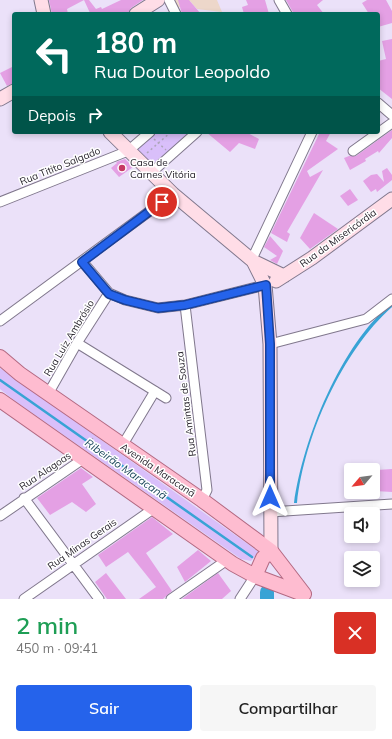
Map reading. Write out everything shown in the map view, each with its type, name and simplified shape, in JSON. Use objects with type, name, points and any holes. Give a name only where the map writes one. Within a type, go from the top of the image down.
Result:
[{"type":"main road","name":"Avenida Maracanã","points":[[0,357],[48,394],[202,500],[271,551],[308,596]]},
{"type":"main road","name":"Avenida Maracanã","points":[[0,400],[84,454],[153,509],[227,560],[255,576],[270,580],[308,596]]},
{"type":"main road","points":[[255,576],[263,558],[271,551]]},
{"type":"main road","points":[[270,580],[275,577],[281,565]]},
{"type":"street","points":[[41,0],[44,12]]},
{"type":"street","points":[[139,12],[158,0]]},
{"type":"street","points":[[169,0],[175,12]]},
{"type":"street","points":[[278,0],[286,12]]},
{"type":"street","points":[[0,99],[12,92]]},
{"type":"street","points":[[380,105],[392,115]]},
{"type":"street","points":[[380,132],[392,123]]},
{"type":"street","points":[[112,134],[173,194],[252,260],[284,276]]},
{"type":"street","name":"Rua Titito Salgado","points":[[0,202],[128,151],[148,134]]},
{"type":"street","points":[[151,173],[195,134]]},
{"type":"street","points":[[252,260],[311,134]]},
{"type":"street","points":[[353,151],[377,134]]},
{"type":"street","points":[[0,321],[173,194]]},
{"type":"street","name":"Rua da Misericórdia","points":[[266,285],[284,276],[312,258],[392,199]]},
{"type":"street","points":[[252,260],[266,285],[270,344],[271,551]]},
{"type":"street","points":[[82,262],[109,294],[125,300],[158,308],[185,305],[266,285]]},
{"type":"street","name":"Rua Luiz Ambrósio","points":[[48,394],[77,343],[109,294]]},
{"type":"street","points":[[270,344],[366,320],[392,299]]},
{"type":"street","name":"Rua Amintas de Souza","points":[[185,305],[207,490],[202,500]]},
{"type":"street","points":[[77,343],[166,398]]},
{"type":"street","points":[[122,446],[155,391]]},
{"type":"street","name":"Rua Alagoas","points":[[0,516],[84,454]]},
{"type":"street","points":[[24,498],[99,599]]},
{"type":"street","points":[[270,512],[392,504]]},
{"type":"street","name":"Rua Minas Gerais","points":[[24,599],[72,564],[153,509]]},
{"type":"street","points":[[171,599],[227,560]]},
{"type":"street","points":[[240,599],[255,576]]},
{"type":"path","points":[[138,161],[170,134]]},
{"type":"path","points":[[84,454],[96,434]]},
{"type":"shaded area","points":[[174,0],[217,0],[222,12],[197,9],[190,1],[178,8]]},
{"type":"shaded area","points":[[151,134],[191,134],[151,169],[132,151]]},
{"type":"shaded area","points":[[0,368],[259,552],[251,561],[241,559],[15,401],[0,389]]},
{"type":"water","points":[[392,303],[392,307],[374,325],[357,347],[328,397],[308,451],[301,477],[297,503],[294,503],[306,451],[327,394],[356,343],[374,321]]},
{"type":"building","points":[[49,0],[84,0],[67,9],[68,12],[52,12]]},
{"type":"building","points":[[84,0],[89,0],[96,9],[101,7],[102,9],[121,0],[143,0],[131,8],[129,12],[90,12]]},
{"type":"building","points":[[178,0],[189,0],[199,12],[181,12]]},
{"type":"building","points":[[246,0],[265,0],[268,12],[243,12],[242,7],[248,5]]},
{"type":"building","points":[[286,0],[323,0],[317,5],[322,12],[293,12]]},
{"type":"building","points":[[367,0],[386,0],[392,11],[392,23],[380,26],[380,12],[368,12],[362,3]]},
{"type":"building","points":[[392,39],[392,99],[380,90],[380,60],[386,59],[382,41]]},
{"type":"building","points":[[12,67],[12,84],[7,86],[0,73]]},
{"type":"building","points":[[392,130],[392,138],[379,153],[378,151],[365,159],[366,161],[350,170],[344,158],[356,156]]},
{"type":"building","points":[[208,134],[250,134],[259,139],[255,149],[239,143],[230,152]]},
{"type":"building","points":[[319,134],[330,134],[326,141],[338,149],[307,171],[310,177],[323,170],[287,232],[290,234],[287,242],[271,233]]},
{"type":"building","name":"Casa de Carnes Vitória","points":[[125,159],[133,167],[119,177],[111,168],[117,163],[116,162]]},
{"type":"building","points":[[387,168],[392,175],[392,180],[377,192],[376,189],[371,192],[363,181],[371,175],[377,174],[384,182],[382,171]]},
{"type":"building","points":[[350,189],[358,200],[348,206],[340,196]]},
{"type":"building","points":[[314,213],[338,229],[310,249],[300,238]]},
{"type":"building","points":[[270,236],[283,251],[277,264],[270,260],[277,256],[264,247]]},
{"type":"building","points":[[81,468],[93,477],[82,484],[96,504],[86,512],[72,502],[50,515],[37,498]]},
{"type":"building","points":[[392,469],[392,492],[380,491],[380,470]]},
{"type":"building","points":[[152,517],[173,534],[146,553],[172,591],[163,599],[139,599],[156,587],[128,552],[106,567],[98,555]]},
{"type":"building","points":[[198,550],[211,561],[185,582],[177,567]]},
{"type":"building","points":[[106,573],[126,599],[107,599],[95,582]]},
{"type":"building","points":[[218,573],[231,591],[222,599],[182,599]]},
{"type":"waterway","name":"Ribeirão Maracanã","points":[[0,380],[252,557]]},
{"type":"waterway","name":"Ribeirão Maracanã","points":[[267,592],[267,599]]},
{"type":"place","name":"Casa de Carnes Vitória","points":[[122,168]]},
{"type":"route","points":[[162,202],[82,262],[109,294],[125,300],[158,308],[185,305],[266,285],[270,344],[270,497]]}]
